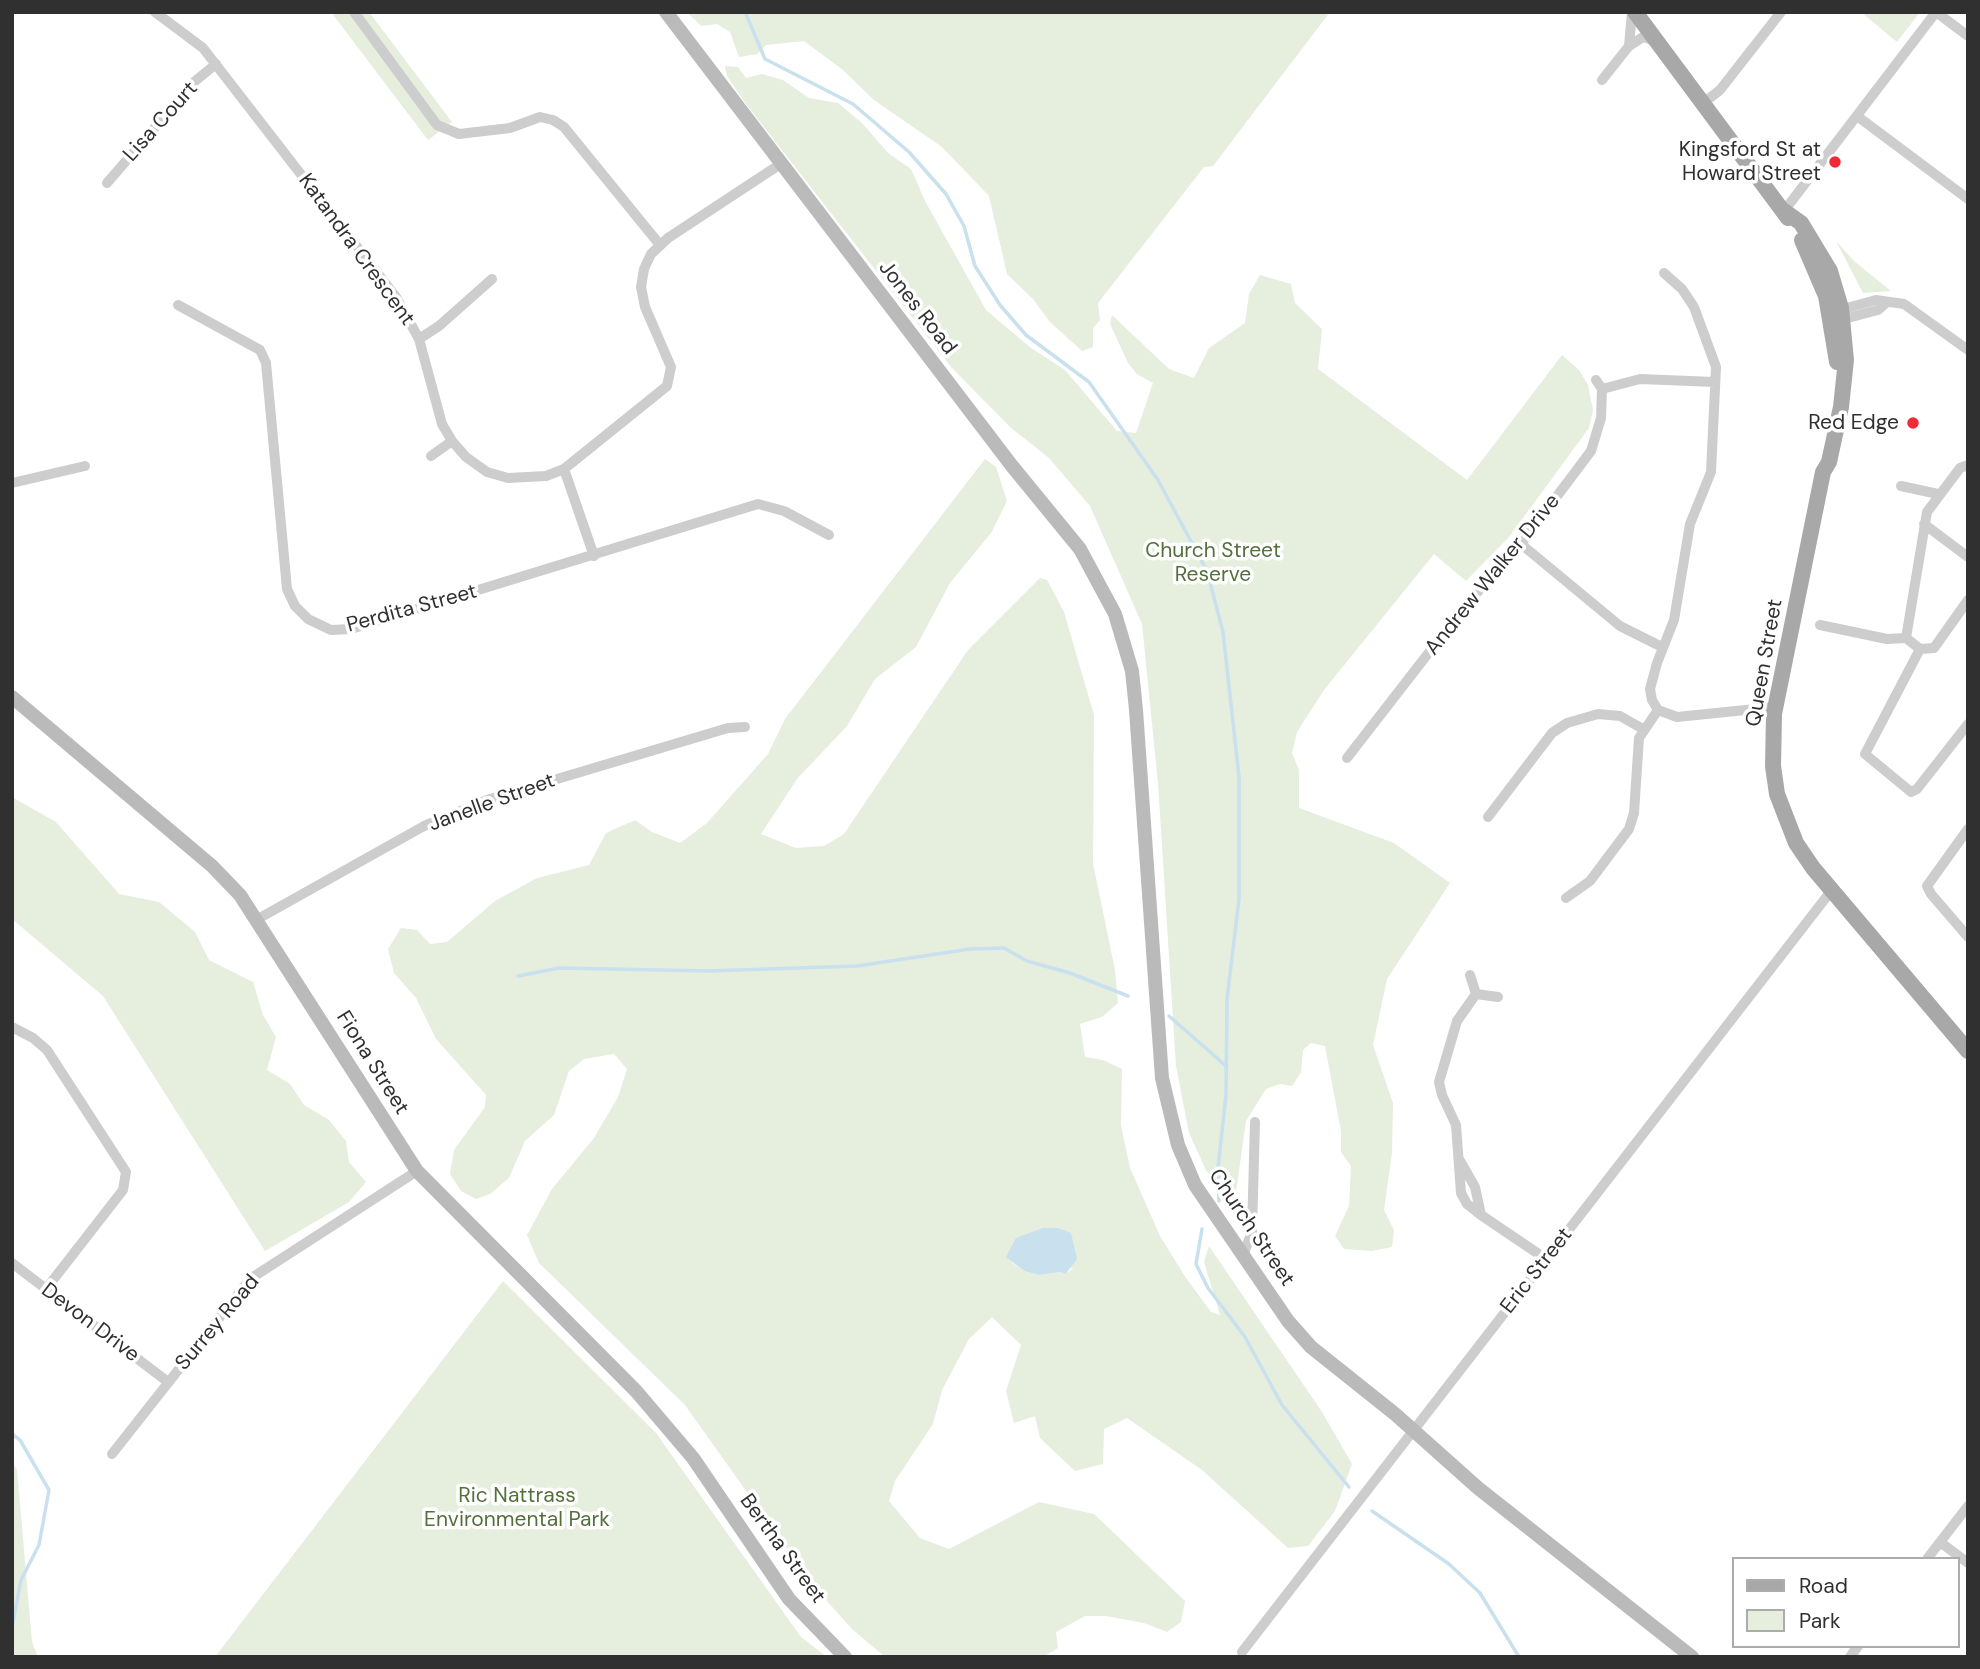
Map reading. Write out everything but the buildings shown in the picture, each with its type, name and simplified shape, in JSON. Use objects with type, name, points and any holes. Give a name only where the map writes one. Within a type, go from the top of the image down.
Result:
[{"type":"main road","name":"Queen Street","points":[[1634,12],[1784,211],[1801,223],[1822,255],[1838,315],[1837,362],[1821,460],[1823,472],[1775,707],[1773,754],[1777,794],[1796,843],[1831,891],[1968,1051]]},
{"type":"street","name":"Katandra Crescent","points":[[155,12],[203,48],[396,298],[419,340],[442,424],[452,441],[466,457],[487,472],[508,478],[546,476],[564,469],[667,386],[671,368],[645,307],[641,287],[644,269],[660,245],[782,163]]},
{"type":"street","points":[[354,12],[437,125],[459,134],[510,128],[540,117],[553,120],[564,127],[660,245]]},
{"type":"street","name":"Jones Road","points":[[666,12],[1012,466],[1080,549],[1102,586],[1123,635]]},
{"type":"street","points":[[1629,46],[1634,12]]},
{"type":"street","points":[[1702,104],[1720,90],[1781,12]]},
{"type":"street","points":[[1784,211],[1936,12],[1968,36]]},
{"type":"street","points":[[1601,80],[1629,46],[1643,37],[1656,41]]},
{"type":"street","name":"Lisa Court","points":[[107,183],[194,82],[216,64]]},
{"type":"street","points":[[1857,116],[1968,199]]},
{"type":"street","points":[[1664,272],[1682,289],[1702,324],[1716,367],[1711,472],[1690,523],[1674,621],[1662,647],[1650,689],[1658,710],[1677,717],[1775,707]]},
{"type":"street","points":[[419,340],[492,279]]},
{"type":"street","points":[[1838,315],[1875,300],[1885,304],[1904,304],[1968,350]]},
{"type":"street","name":"Perdita Street","points":[[178,305],[260,350],[266,363],[287,589],[295,606],[308,619],[331,629],[351,629],[758,504],[784,511],[829,535]]},
{"type":"street","name":"Andrew Walker Drive","points":[[1347,758],[1465,606],[1521,544],[1591,451],[1598,435],[1599,384],[1640,379],[1715,382]]},
{"type":"street","points":[[431,456],[452,441]]},
{"type":"street","points":[[1906,638],[1929,506],[1960,468],[1968,465]]},
{"type":"street","points":[[12,483],[85,466]]},
{"type":"street","points":[[564,469],[594,556]]},
{"type":"street","points":[[1901,486],[1938,494]]},
{"type":"street","points":[[1924,524],[1968,556]]},
{"type":"street","points":[[1521,544],[1620,625],[1662,647]]},
{"type":"street","points":[[1820,625],[1887,639],[1906,638],[1920,649],[1934,648],[1968,600]]},
{"type":"street","name":"Church Street","points":[[1123,635],[1136,710],[1160,1054],[1168,1109],[1195,1185],[1289,1321],[1311,1347],[1467,1479],[1692,1657]]},
{"type":"street","points":[[1920,649],[1865,754],[1911,792],[1917,789],[1968,724]]},
{"type":"street","name":"Fiona Street","points":[[12,697],[212,866],[240,895],[417,1171],[636,1391],[693,1458]]},
{"type":"street","points":[[1566,898],[1590,881],[1633,821],[1637,744],[1643,729],[1658,710]]},
{"type":"street","points":[[1488,817],[1552,733],[1567,723],[1598,714],[1619,716],[1643,729]]},
{"type":"street","name":"Janelle Street","points":[[256,920],[424,826],[490,799],[728,728],[745,727]]},
{"type":"street","points":[[1968,829],[1927,886],[1968,937]]},
{"type":"street","name":"Eric Street","points":[[1242,1652],[1831,891]]},
{"type":"street","points":[[1470,975],[1476,994]]},
{"type":"street","points":[[1476,994],[1457,1021],[1439,1082],[1441,1095],[1456,1125],[1461,1193],[1467,1203],[1481,1215],[1546,1259]]},
{"type":"street","points":[[1476,994],[1498,998]]},
{"type":"street","points":[[12,1027],[47,1049],[125,1172],[123,1190],[46,1289]]},
{"type":"street","points":[[1243,1256],[1252,1231],[1255,1122]]},
{"type":"street","points":[[1458,1158],[1475,1187],[1481,1215]]},
{"type":"street","name":"Surrey Road","points":[[112,1454],[250,1279],[417,1171]]},
{"type":"street","name":"Devon Drive","points":[[12,1263],[168,1382]]},
{"type":"street","name":"Bertha Street","points":[[693,1458],[789,1599],[845,1657]]},
{"type":"street","points":[[1929,1557],[1968,1506]]},
{"type":"street","points":[[1940,1542],[1968,1563]]},
{"type":"green space","points":[[331,12],[369,12],[452,122],[428,140]]},
{"type":"green space","points":[[687,12],[1330,12],[1213,166],[1204,167],[1098,303],[1100,320],[1093,328],[1093,347],[1082,351],[1050,322],[1033,299],[1007,274],[989,196],[942,147],[874,100],[843,70],[804,41],[766,45],[757,54],[739,57],[730,32],[717,24],[701,26]]},
{"type":"green space","points":[[1861,12],[1920,12],[1897,42]]},
{"type":"green space","name":"Church Street Reserve","points":[[725,66],[738,67],[746,78],[762,74],[783,80],[809,98],[838,103],[863,124],[888,153],[911,169],[925,201],[986,310],[1031,348],[1065,370],[1117,431],[1136,433],[1153,383],[1137,374],[1128,363],[1110,324],[1112,315],[1169,369],[1194,378],[1209,348],[1245,323],[1249,294],[1260,275],[1291,284],[1295,303],[1322,329],[1318,369],[1467,480],[1562,355],[1579,370],[1588,385],[1593,410],[1589,428],[1509,537],[1466,581],[1434,554],[1324,690],[1297,732],[1292,753],[1299,770],[1299,808],[1394,843],[1450,883],[1387,979],[1373,1045],[1393,1103],[1392,1153],[1384,1210],[1394,1230],[1392,1247],[1372,1251],[1344,1249],[1335,1236],[1349,1206],[1351,1166],[1341,1152],[1341,1131],[1325,1046],[1311,1043],[1303,1050],[1301,1072],[1292,1086],[1280,1084],[1266,1089],[1246,1121],[1234,1206],[1230,1208],[1206,1170],[1189,1133],[1176,1066],[1158,783],[1142,624],[1090,506],[1049,458],[1010,427],[951,367],[746,104],[727,76]]},
{"type":"green space","points":[[1836,241],[1854,261],[1891,291],[1863,293]]},
{"type":"green space","points":[[985,459],[996,467],[1007,501],[991,533],[950,583],[916,647],[875,679],[847,726],[797,779],[761,834],[796,848],[824,846],[844,834],[968,650],[1040,578],[1047,580],[1064,612],[1094,715],[1093,863],[1115,970],[1118,1003],[1102,1017],[1080,1024],[1085,1057],[1103,1060],[1122,1069],[1121,1125],[1130,1168],[1160,1236],[1186,1278],[1211,1312],[1220,1315],[1204,1262],[1209,1246],[1322,1412],[1352,1464],[1335,1511],[1308,1546],[1288,1548],[1202,1470],[1127,1418],[1104,1429],[1103,1464],[1075,1471],[1040,1438],[1035,1416],[1014,1423],[1006,1391],[1021,1345],[992,1317],[969,1339],[942,1390],[933,1424],[895,1481],[889,1501],[920,1538],[949,1549],[1039,1502],[1094,1514],[1185,1601],[1181,1622],[1167,1632],[1144,1623],[1106,1616],[1085,1616],[1056,1632],[1058,1648],[1043,1657],[885,1657],[852,1629],[815,1588],[685,1405],[539,1263],[527,1235],[552,1189],[594,1138],[618,1097],[627,1069],[614,1054],[584,1059],[569,1071],[554,1115],[525,1141],[509,1178],[490,1194],[476,1199],[461,1191],[450,1174],[454,1150],[485,1107],[486,1095],[436,1039],[416,998],[394,973],[388,949],[401,928],[417,930],[430,944],[447,942],[495,901],[537,878],[589,865],[606,833],[635,820],[652,832],[680,843],[707,823],[768,754],[785,719]],"holes":[[[1011,1262],[1073,1268],[1066,1274],[1060,1272],[1039,1275],[1024,1271]]]},
{"type":"green space","points":[[12,797],[56,822],[119,894],[159,902],[195,932],[209,960],[253,982],[263,1015],[276,1037],[267,1070],[290,1084],[304,1105],[329,1120],[346,1141],[349,1162],[366,1182],[349,1202],[265,1251],[103,996],[12,919]]},
{"type":"green space","name":"Ric Nattrass Environmental Park","points":[[503,1281],[656,1433],[801,1637],[827,1657],[215,1657]]},
{"type":"green space","points":[[12,1463],[17,1469],[32,1642],[38,1657],[12,1657]]},
{"type":"water","points":[[1043,1228],[1058,1228],[1071,1233],[1077,1259],[1066,1274],[1060,1272],[1039,1275],[1024,1271],[1006,1257],[1016,1238]]},
{"type":"waterway","points":[[745,12],[765,59],[853,104],[909,152],[946,194],[964,226],[975,266],[1000,305],[1026,335],[1089,382],[1158,480],[1207,571],[1223,632],[1239,777],[1239,899],[1227,999],[1226,1095],[1218,1168],[1219,1201]]},
{"type":"waterway","points":[[518,976],[559,968],[709,971],[857,966],[970,949],[1004,948],[1027,961],[1070,973],[1128,996]]},
{"type":"waterway","points":[[1169,1016],[1225,1065]]},
{"type":"waterway","points":[[1202,1229],[1196,1264],[1208,1288],[1245,1337],[1282,1405],[1349,1487]]},
{"type":"waterway","points":[[12,1434],[20,1440],[49,1490],[39,1545],[21,1580],[12,1627]]},
{"type":"waterway","points":[[1372,1511],[1449,1564],[1480,1593],[1519,1657]]},
{"type":"place","name":"Kingsford St at Howard Street","points":[[1835,162]]},
{"type":"place","name":"Red Edge","points":[[1913,423]]}]
